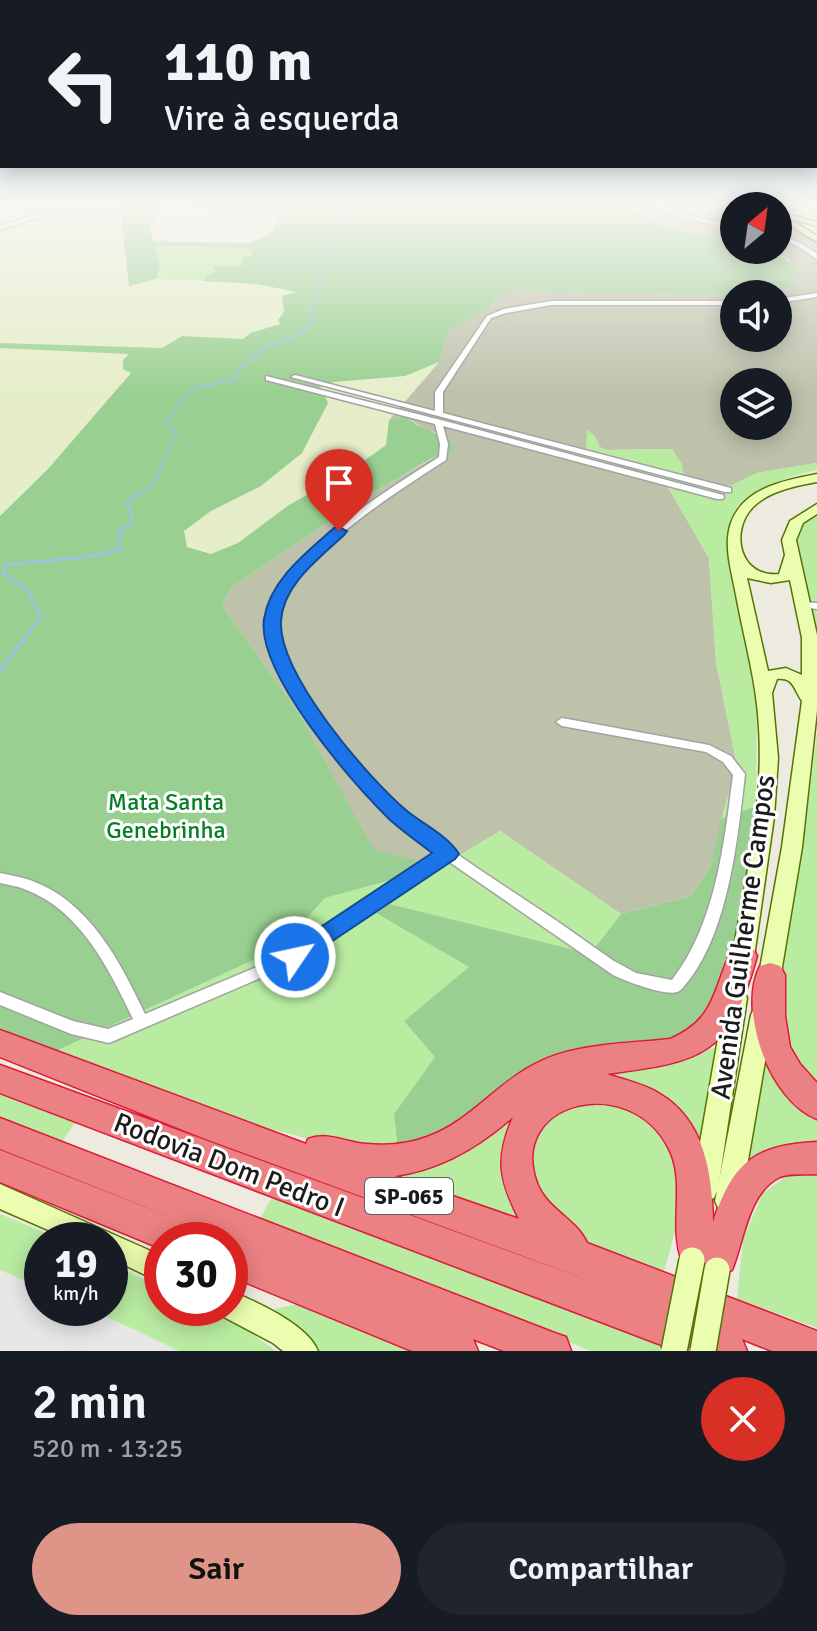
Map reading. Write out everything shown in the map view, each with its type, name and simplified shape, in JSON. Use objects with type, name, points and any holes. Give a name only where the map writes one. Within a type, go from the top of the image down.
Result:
[{"type":"highway","points":[[110,1088],[204,1112],[336,1155],[370,1162],[399,1162],[459,1138],[492,1116],[533,1079],[550,1070],[566,1065],[672,1052],[704,1037],[714,1029],[726,1010],[743,956]]},
{"type":"highway","points":[[770,975],[769,1024],[774,1049],[782,1067],[817,1104]]},
{"type":"highway","name":"SP-065","points":[[0,1043],[110,1088],[632,1277],[817,1350]]},
{"type":"highway","name":"Rodovia Dom Pedro I","points":[[0,1079],[728,1351]]},
{"type":"highway","points":[[632,1277],[591,1259],[549,1233],[523,1198],[516,1178],[516,1146],[525,1125],[540,1106],[559,1094],[586,1087],[624,1092],[660,1111],[671,1122],[681,1137],[693,1172],[706,1259]]},
{"type":"highway","name":"Rodovia Dom Pedro I","points":[[0,1133],[552,1351]]},
{"type":"highway","points":[[706,1259],[743,1192],[761,1172],[777,1161],[817,1158]]},
{"type":"highway","points":[[0,1166],[144,1224]]},
{"type":"highway","points":[[248,1265],[459,1351]]},
{"type":"highway","points":[[755,1325],[817,1341]]},
{"type":"main road","name":"Avenida Guilherme Campos","points":[[703,1351],[706,1259],[743,956],[768,793],[765,696],[737,559],[736,525],[749,505],[771,491],[817,478]]},
{"type":"main road","name":"Avenida Guilherme Campos","points":[[674,1351],[706,1259],[770,975],[792,847],[809,711],[811,606],[791,555],[790,533],[797,521],[817,508]]},
{"type":"main road","points":[[737,559],[752,576],[777,579],[785,577],[791,555]]},
{"type":"main road","points":[[765,696],[766,681],[770,675],[786,673],[798,678],[805,688],[809,711]]},
{"type":"main road","points":[[0,1196],[60,1222]]},
{"type":"main road","points":[[248,1315],[283,1333],[304,1351]]},
{"type":"street","points":[[792,299],[817,295]]},
{"type":"street","points":[[562,722],[709,749],[727,759],[739,774],[731,840],[706,930],[690,972],[675,987],[629,976],[448,854],[398,815],[339,751],[292,684],[275,642],[272,621],[280,597],[295,573],[372,505],[443,458],[444,444],[436,401],[489,317],[504,311],[551,303],[720,303]]},
{"type":"street","points":[[279,372],[438,418],[469,422],[728,490]]},
{"type":"street","points":[[269,378],[416,412]]},
{"type":"street","points":[[438,418],[461,429],[720,497]]},
{"type":"street","points":[[461,429],[469,422]]},
{"type":"street","points":[[0,998],[71,1027],[109,1036],[295,957],[448,854]]},
{"type":"street","points":[[0,878],[38,887],[82,922],[118,970],[142,1023]]},
{"type":"shaded area","points":[[0,267],[127,267],[129,286],[156,279],[256,284],[298,291],[283,303],[280,324],[251,333],[243,339],[182,336],[162,348],[0,343]]},
{"type":"shaded area","points":[[789,267],[817,267],[817,463],[757,473],[733,485],[706,485],[684,477],[672,449],[608,450],[599,447],[595,436],[587,431],[587,449],[558,457],[608,462],[640,470],[668,487],[709,558],[716,662],[737,766],[711,865],[691,896],[621,914],[500,831],[442,866],[374,851],[300,715],[222,605],[231,588],[363,499],[440,454],[441,434],[426,430],[405,416],[389,420],[439,362],[449,330],[491,306],[498,296],[511,290],[720,295],[720,352],[792,352]]},
{"type":"shaded area","points":[[0,348],[130,354],[123,360],[123,369],[131,373],[48,469],[0,516]]},
{"type":"shaded area","points":[[439,362],[389,420],[386,445],[354,468],[289,505],[238,543],[211,554],[187,547],[184,532],[211,511],[261,486],[302,453],[313,430],[320,387],[334,382],[405,376]]},
{"type":"shaded area","points":[[0,1270],[24,1280],[24,1326],[126,1326],[179,1351],[0,1351]]},
{"type":"green space","name":"Mata Santa Genebrinha","points":[[127,267],[160,267],[156,279],[129,286]]},
{"type":"green space","points":[[160,267],[215,267],[217,271],[205,277],[204,281],[156,279]]},
{"type":"green space","name":"Mata Santa Genebrinha","points":[[214,267],[794,267],[797,270],[792,286],[792,280],[720,280],[720,295],[511,290],[498,296],[490,307],[449,330],[439,362],[405,376],[334,382],[320,387],[328,403],[302,453],[261,486],[211,511],[184,531],[187,547],[211,554],[238,543],[289,505],[354,468],[386,445],[389,420],[405,416],[450,440],[453,451],[432,458],[363,499],[231,588],[222,605],[300,715],[374,850],[442,866],[325,898],[279,948],[54,1052],[0,1028],[0,516],[48,469],[131,373],[123,369],[123,360],[129,354],[0,348],[0,343],[162,348],[182,336],[243,339],[251,333],[280,324],[278,320],[284,312],[282,296],[297,292],[256,284],[204,281],[205,277],[216,271]]},
{"type":"green space","points":[[587,430],[595,436],[599,447],[608,450],[672,449],[682,464],[684,477],[706,485],[733,485],[757,473],[817,463],[817,470],[783,480],[747,498],[733,514],[729,526],[757,712],[756,806],[721,819],[737,766],[716,662],[709,558],[668,487],[640,470],[608,462],[551,457],[572,455],[586,449]]},
{"type":"green space","points":[[817,511],[817,649],[814,619],[796,539],[799,526]]},
{"type":"green space","points":[[817,732],[817,1103],[769,1024],[802,856]]},
{"type":"green space","points":[[756,806],[751,910],[714,1029],[602,1062],[399,1162],[394,1114],[435,1057],[404,1021],[469,967],[376,913],[390,904],[583,952],[593,950],[621,914],[691,896],[711,865],[721,819]]},
{"type":"green space","points":[[500,831],[621,914],[593,950],[583,952],[390,904],[377,913],[469,967],[436,1057],[394,1114],[399,1162],[204,1112],[54,1052],[279,948],[325,898],[442,866]]},
{"type":"green space","points":[[717,1047],[704,1158],[650,1097],[533,1103],[524,1225],[390,1177],[509,1111],[616,1068],[664,1065]]},
{"type":"green space","points":[[764,1059],[817,1115],[817,1153],[745,1167]]},
{"type":"green space","points":[[0,1090],[77,1120],[61,1143],[0,1119]]},
{"type":"green space","points":[[603,1098],[635,1111],[658,1127],[672,1145],[680,1165],[679,1213],[664,1271],[631,1264],[585,1246],[533,1202],[522,1155],[541,1117]]},
{"type":"green space","points":[[796,1169],[817,1171],[817,1328],[737,1299],[743,1239],[763,1193]]},
{"type":"green space","points":[[273,1196],[662,1344],[661,1351],[591,1351],[259,1220]]},
{"type":"green space","points":[[0,1214],[24,1224],[24,1280],[0,1270]]},
{"type":"green space","points":[[128,1272],[144,1279],[144,1326],[239,1326],[276,1351],[179,1351],[126,1326]]},
{"type":"green space","points":[[303,1303],[417,1351],[321,1351],[274,1309]]},
{"type":"waterway","points":[[0,671],[41,616],[27,590],[3,573],[7,565],[93,556],[120,549],[120,530],[130,525],[132,519],[127,503],[136,494],[150,488],[156,479],[177,433],[167,423],[179,403],[195,388],[236,379],[236,372],[258,352],[306,329],[315,317],[311,310],[324,267]]},
{"type":"route","points":[[295,957],[448,854],[398,815],[339,751],[292,684],[275,642],[272,621],[280,597],[295,573],[339,531]]}]
